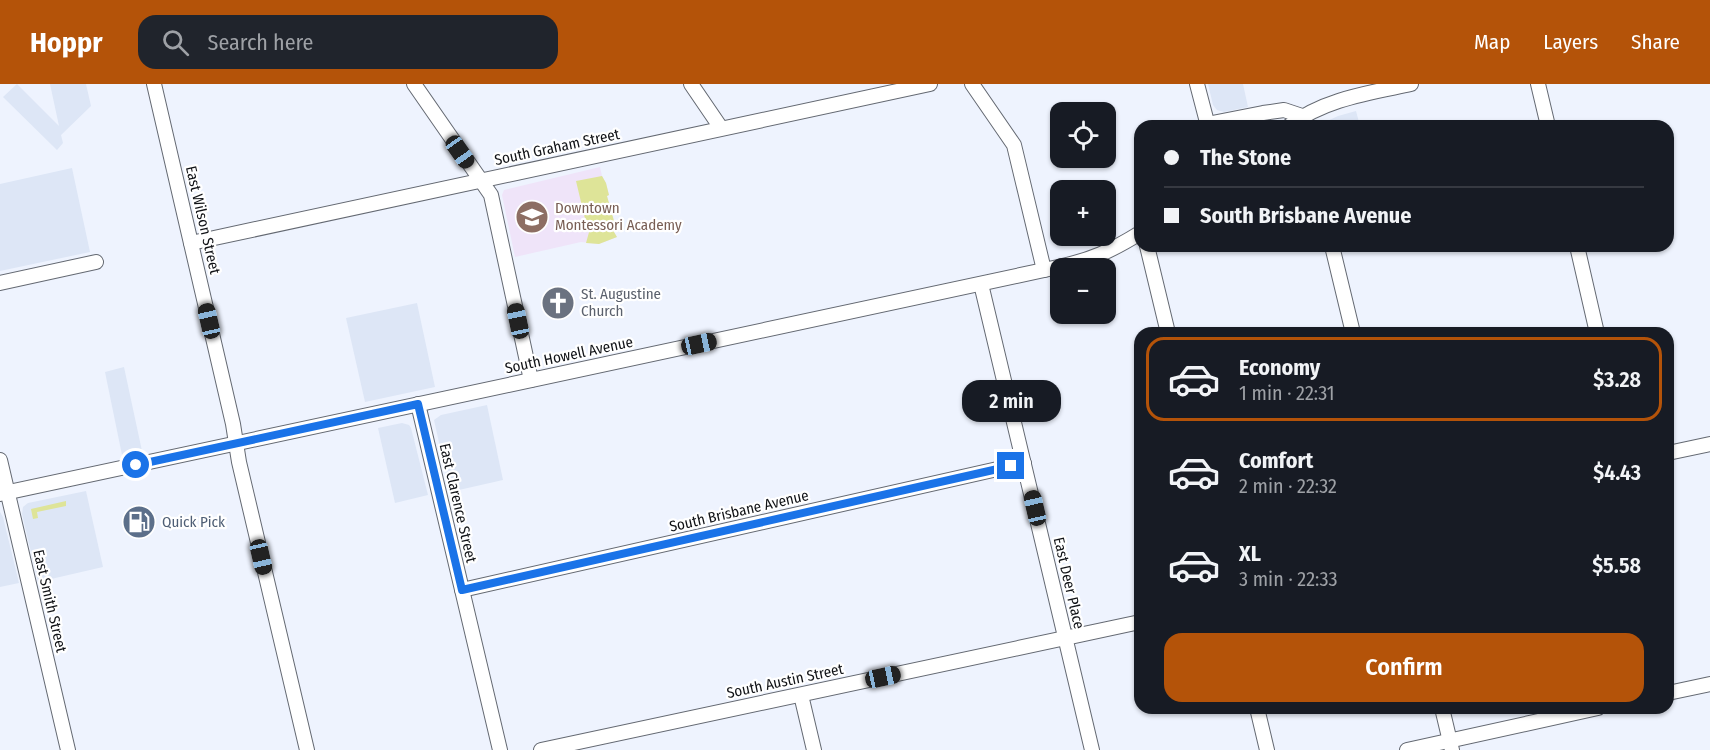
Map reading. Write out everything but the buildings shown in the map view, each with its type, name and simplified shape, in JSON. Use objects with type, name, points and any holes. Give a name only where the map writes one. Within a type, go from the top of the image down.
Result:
[{"type":"street","name":"East Wilson Street","points":[[154,84],[307,750]]},
{"type":"street","points":[[414,84],[491,195],[531,380]]},
{"type":"street","points":[[691,84],[721,128]]},
{"type":"street","name":"South Graham Street","points":[[191,243],[930,84]]},
{"type":"street","points":[[972,84],[1014,146],[1044,270]]},
{"type":"street","points":[[1197,84],[1207,120]]},
{"type":"street","points":[[1538,84],[1547,120]]},
{"type":"street","points":[[1305,120],[1344,99],[1406,85]]},
{"type":"street","points":[[1233,120],[1284,110],[1301,120]]},
{"type":"street","name":"South Howell Avenue","points":[[4,493],[1082,262],[1112,251],[1134,237]]},
{"type":"street","points":[[1148,252],[1167,327]]},
{"type":"street","points":[[1333,252],[1352,327]]},
{"type":"street","points":[[1578,252],[1597,327]]},
{"type":"street","points":[[0,283],[96,262]]},
{"type":"street","name":"East Deer Place","points":[[981,284],[1092,750]]},
{"type":"street","name":"East Clarence Street","points":[[418,404],[500,750]]},
{"type":"street","points":[[1674,452],[1710,444]]},
{"type":"street","name":"East Smith Street","points":[[0,460],[4,493],[68,750]]},
{"type":"street","name":"South Brisbane Avenue","points":[[462,590],[1024,463]]},
{"type":"street","name":"South Austin Street","points":[[542,750],[1134,623]]},
{"type":"street","points":[[1674,692],[1710,684]]},
{"type":"street","points":[[801,695],[814,750]]},
{"type":"street","points":[[1258,714],[1267,750]]},
{"type":"street","points":[[1443,714],[1451,745]]},
{"type":"street","points":[[1407,750],[1451,745],[1574,714]]},
{"type":"shaded area","points":[[17,84],[59,126],[50,84],[86,84],[91,106],[61,135],[63,143],[57,150],[3,97]]},
{"type":"shaded area","points":[[1208,84],[1243,84],[1248,107],[1224,112],[1217,110],[1213,105]]},
{"type":"shaded area","points":[[1356,111],[1358,120],[1330,120]]},
{"type":"shaded area","points":[[600,167],[609,195],[607,196],[617,237],[599,244],[581,242],[515,257],[502,195],[504,190]]},
{"type":"shaded area","points":[[72,168],[90,252],[0,271],[0,184]]},
{"type":"shaded area","points":[[417,303],[435,387],[365,402],[346,318]]},
{"type":"shaded area","points":[[124,367],[142,451],[122,455],[105,372]]},
{"type":"shaded area","points":[[487,405],[503,480],[450,492],[434,420],[441,415]]},
{"type":"shaded area","points":[[402,423],[411,428],[428,495],[395,503],[378,428]]},
{"type":"shaded area","points":[[86,491],[103,567],[38,582],[22,514],[23,507],[28,503]]},
{"type":"shaded area","points":[[0,512],[19,583],[0,587]]},
{"type":"green space","points":[[602,176],[609,195],[607,196],[617,237],[599,244],[586,243],[591,225],[586,223],[576,181]]},
{"type":"green space","points":[[66,501],[66,506],[37,512],[38,518],[33,519],[31,509]]},
{"type":"place","name":"Downtown Montessori Academy","points":[[532,217]]},
{"type":"place","name":"St. Augustine Church","points":[[558,303]]},
{"type":"place","name":"Quick Pick","points":[[139,522]]},
{"type":"route","points":[[136,465],[418,404],[462,590],[1011,466]]}]
